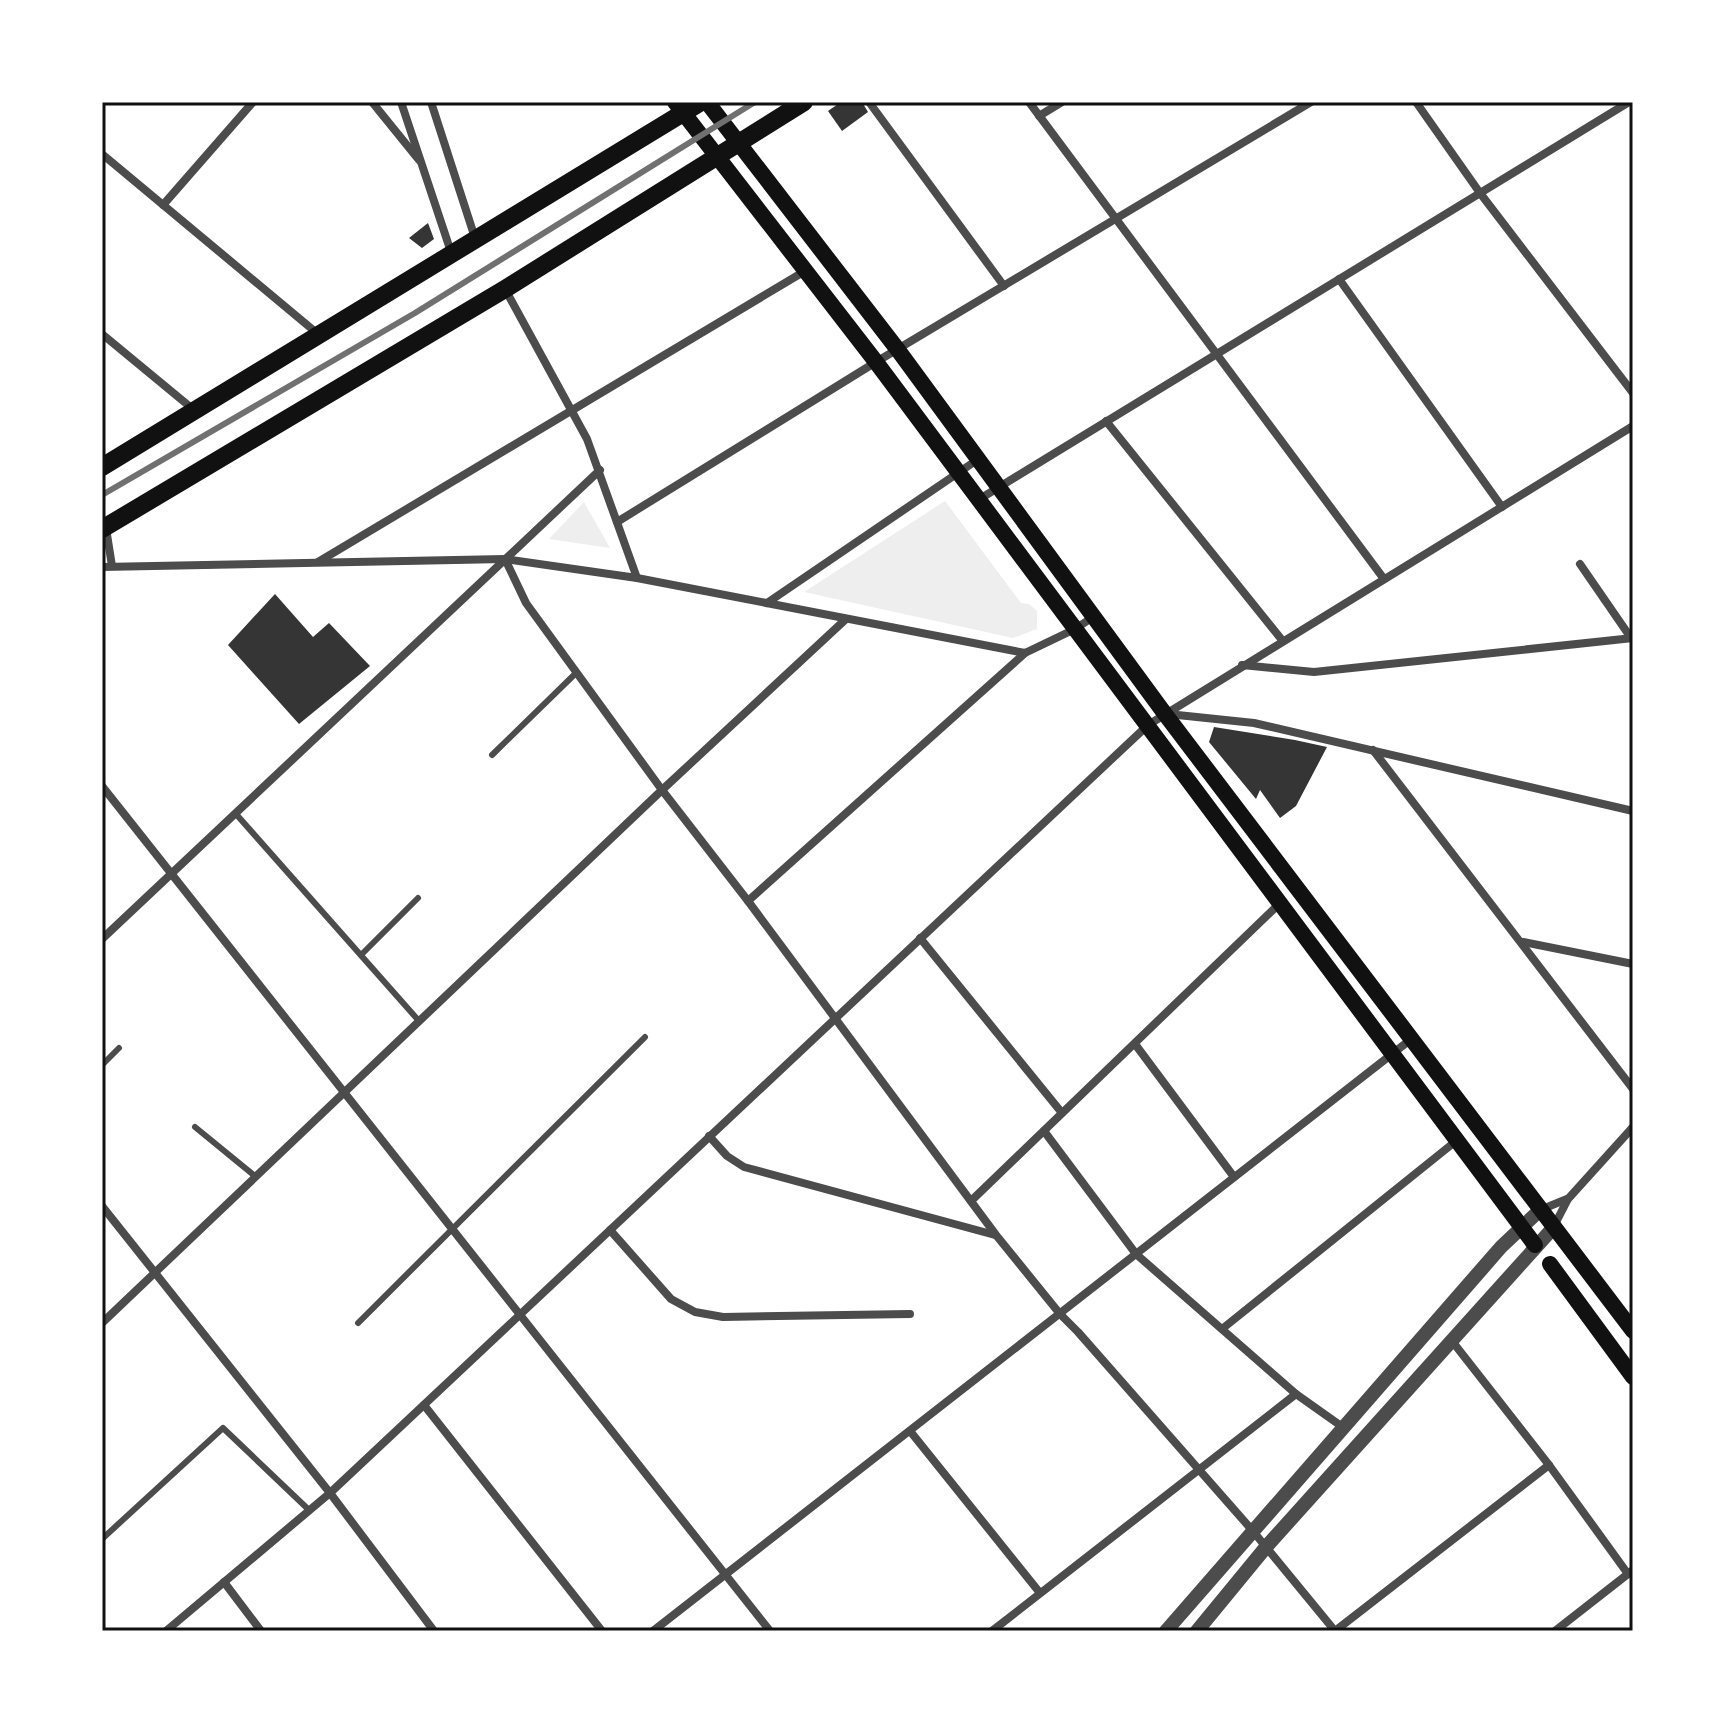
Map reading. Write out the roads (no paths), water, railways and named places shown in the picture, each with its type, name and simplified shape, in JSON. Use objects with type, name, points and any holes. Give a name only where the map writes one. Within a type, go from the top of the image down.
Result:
[{"type":"main road","points":[[102,467],[475,238],[679,107],[704,102],[898,350],[1165,714],[1633,1331]]},
{"type":"main road","points":[[104,528],[505,289],[804,102]]},
{"type":"main road","points":[[679,107],[876,362],[1535,1245]]},
{"type":"main road","points":[[1550,1264],[1633,1377]]},
{"type":"street","points":[[163,205],[253,102]]},
{"type":"street","points":[[372,102],[422,164]]},
{"type":"street","points":[[401,102],[451,252]]},
{"type":"street","points":[[431,102],[475,238]]},
{"type":"street","points":[[869,102],[1004,286]]},
{"type":"street","points":[[1029,102],[1384,579]]},
{"type":"street","points":[[1039,116],[1062,102]]},
{"type":"street","points":[[617,522],[876,362],[1311,102]]},
{"type":"street","points":[[1416,102],[1480,193],[1633,393]]},
{"type":"street","points":[[977,500],[1629,102]]},
{"type":"street","points":[[102,154],[318,334]]},
{"type":"street","points":[[316,563],[805,271]]},
{"type":"street","points":[[1339,279],[1502,507]]},
{"type":"street","points":[[505,289],[600,470],[637,578]]},
{"type":"street","points":[[102,334],[194,410]]},
{"type":"street","points":[[1106,421],[1282,640]]},
{"type":"street","points":[[166,1631],[330,1493],[1148,725],[1633,426]]},
{"type":"street","points":[[767,603],[977,460]]},
{"type":"street","points":[[102,939],[600,470]]},
{"type":"street","points":[[104,528],[107,566],[505,559],[637,578],[1025,653]]},
{"type":"street","points":[[505,559],[526,603],[576,673],[996,1235],[1060,1314],[1200,1469],[1335,1631],[1549,1465]]},
{"type":"street","points":[[1242,665],[1314,672],[1632,638],[1580,564]]},
{"type":"street","points":[[748,901],[1025,653],[1093,617]]},
{"type":"street","points":[[102,1323],[846,619]]},
{"type":"street","points":[[1165,714],[1254,723],[1633,811]]},
{"type":"street","points":[[1372,749],[1633,1089]]},
{"type":"street","points":[[102,786],[770,1631]]},
{"type":"street","points":[[971,1201],[1280,903]]},
{"type":"street","points":[[920,938],[1062,1113]]},
{"type":"street","points":[[1522,942],[1633,964]]},
{"type":"street","points":[[653,1631],[1410,1040]]},
{"type":"street","points":[[1135,1044],[1234,1177]]},
{"type":"street","points":[[1197,1631],[1266,1547],[1554,1227],[1568,1199],[1633,1127]]},
{"type":"street","points":[[1044,1131],[1136,1254],[1296,1394],[1344,1428]]},
{"type":"street","points":[[709,1136],[727,1156],[744,1167],[996,1235]]},
{"type":"street","points":[[1222,1329],[1456,1141]]},
{"type":"street","points":[[1166,1631],[1501,1247],[1540,1210],[1568,1199]]},
{"type":"street","points":[[102,1206],[330,1493],[434,1631]]},
{"type":"street","points":[[610,1230],[671,1299],[695,1312],[723,1317],[910,1314]]},
{"type":"street","points":[[1535,1245],[1550,1264]]},
{"type":"street","points":[[1452,1341],[1630,1572],[1555,1631]]},
{"type":"street","points":[[992,1631],[1296,1394]]},
{"type":"street","points":[[424,1405],[602,1631]]},
{"type":"street","points":[[910,1431],[1040,1593]]},
{"type":"street","points":[[224,1582],[261,1631]]},
{"type":"lane","points":[[492,755],[576,673]]},
{"type":"lane","points":[[236,814],[419,1021]]},
{"type":"lane","points":[[361,955],[418,898]]},
{"type":"lane","points":[[358,1323],[645,1037]]},
{"type":"lane","points":[[102,1065],[119,1048]]},
{"type":"lane","points":[[195,1127],[256,1177]]},
{"type":"lane","points":[[102,1539],[223,1428],[309,1510]]},
{"type":"railway","points":[[102,495],[415,313],[755,102]]}]
